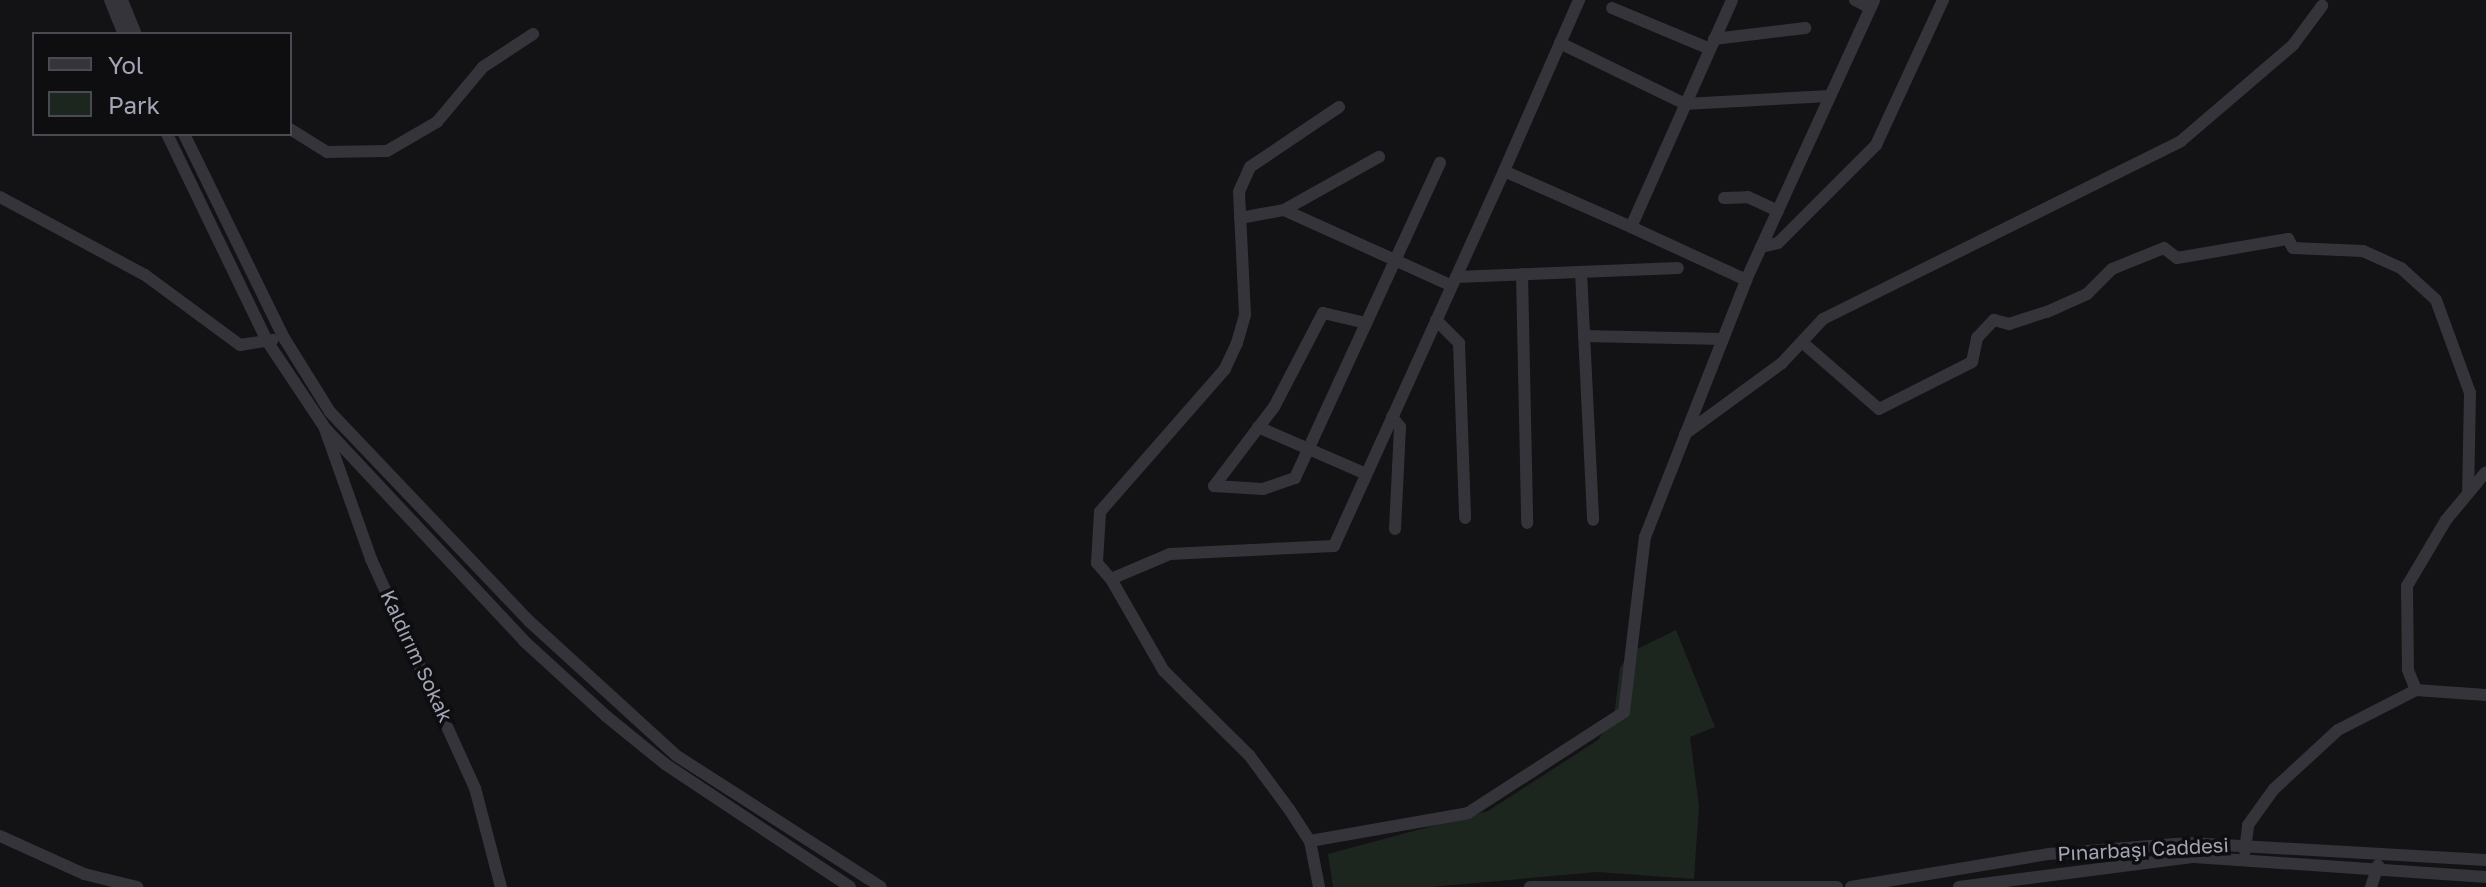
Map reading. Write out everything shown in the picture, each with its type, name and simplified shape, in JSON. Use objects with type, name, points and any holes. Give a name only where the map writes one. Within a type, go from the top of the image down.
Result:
[{"type":"street","points":[[110,0],[123,32]]},
{"type":"street","points":[[122,0],[135,32]]},
{"type":"street","points":[[1111,579],[1170,554],[1334,546],[1579,0]]},
{"type":"street","points":[[1631,227],[1732,0]]},
{"type":"street","points":[[1310,841],[1468,813],[1624,712],[1645,537],[1746,280],[1872,4],[1855,0]]},
{"type":"street","points":[[1761,247],[1778,243],[1876,145],[1943,0]]},
{"type":"street","points":[[1685,434],[1802,342],[1823,319],[2181,141],[2293,45],[2322,6]]},
{"type":"street","points":[[1612,8],[1712,44],[1805,28]]},
{"type":"street","points":[[292,130],[327,152],[387,151],[437,122],[483,67],[533,34]]},
{"type":"street","points":[[1560,43],[1685,104],[1830,96]]},
{"type":"street","points":[[1319,887],[1310,841],[1249,755],[1164,671],[1111,579],[1097,563],[1100,512],[1225,369],[1237,343],[1245,315],[1239,192],[1250,167],[1339,107]]},
{"type":"street","name":"Kaldırım Sokak","points":[[168,136],[267,341],[325,428],[371,559],[475,788],[501,887]]},
{"type":"street","points":[[185,136],[284,338],[330,412],[539,631],[677,756],[881,887]]},
{"type":"street","points":[[1240,218],[1284,210],[1379,157]]},
{"type":"street","points":[[1366,323],[1323,313],[1258,427],[1214,486],[1286,484],[1310,450],[1440,163]]},
{"type":"street","points":[[1504,171],[1746,280]]},
{"type":"street","points":[[0,197],[145,275],[240,345],[284,338]]},
{"type":"street","points":[[1724,198],[1748,197],[1778,211]]},
{"type":"street","points":[[1284,210],[1394,259],[1454,281],[1522,274],[1678,268]]},
{"type":"street","points":[[1802,342],[1879,409],[1972,362],[1977,338],[1994,320],[2009,324],[2047,312],[2087,294],[2112,269],[2164,248],[2177,258],[2288,239],[2293,248],[2363,251],[2401,268],[2436,300],[2470,393],[2468,493]]},
{"type":"street","points":[[1581,272],[1593,520]]},
{"type":"street","points":[[1522,274],[1527,523]]},
{"type":"street","points":[[1436,320],[1459,343],[1465,518]]},
{"type":"street","points":[[1584,336],[1723,339]]},
{"type":"street","points":[[330,412],[325,428],[524,641],[606,716],[665,764],[850,887]]},
{"type":"street","points":[[1392,417],[1400,427],[1395,529]]},
{"type":"street","points":[[1258,427],[1366,474]]},
{"type":"street","points":[[2416,690],[2408,670],[2407,586],[2468,493],[2486,472]]},
{"type":"street","points":[[2245,850],[2248,825],[2299,760],[2416,690],[2486,695]]},
{"type":"street","points":[[0,836],[73,870],[137,887]]},
{"type":"street","points":[[1959,887],[2055,869],[2245,850],[2486,877]]},
{"type":"street","name":"Pınarbaşı Caddesi","points":[[1851,887],[1918,883],[2049,854],[2245,850],[2486,860]]},
{"type":"street","points":[[2371,887],[2378,865]]},
{"type":"street","points":[[1530,887],[1837,887]]},
{"type":"green space","points":[[1676,630],[1715,727],[1690,737],[1699,806],[1694,879],[1597,872],[1431,887],[1333,887],[1328,854],[1488,811],[1598,740],[1614,716],[1620,668],[1631,652]]}]
